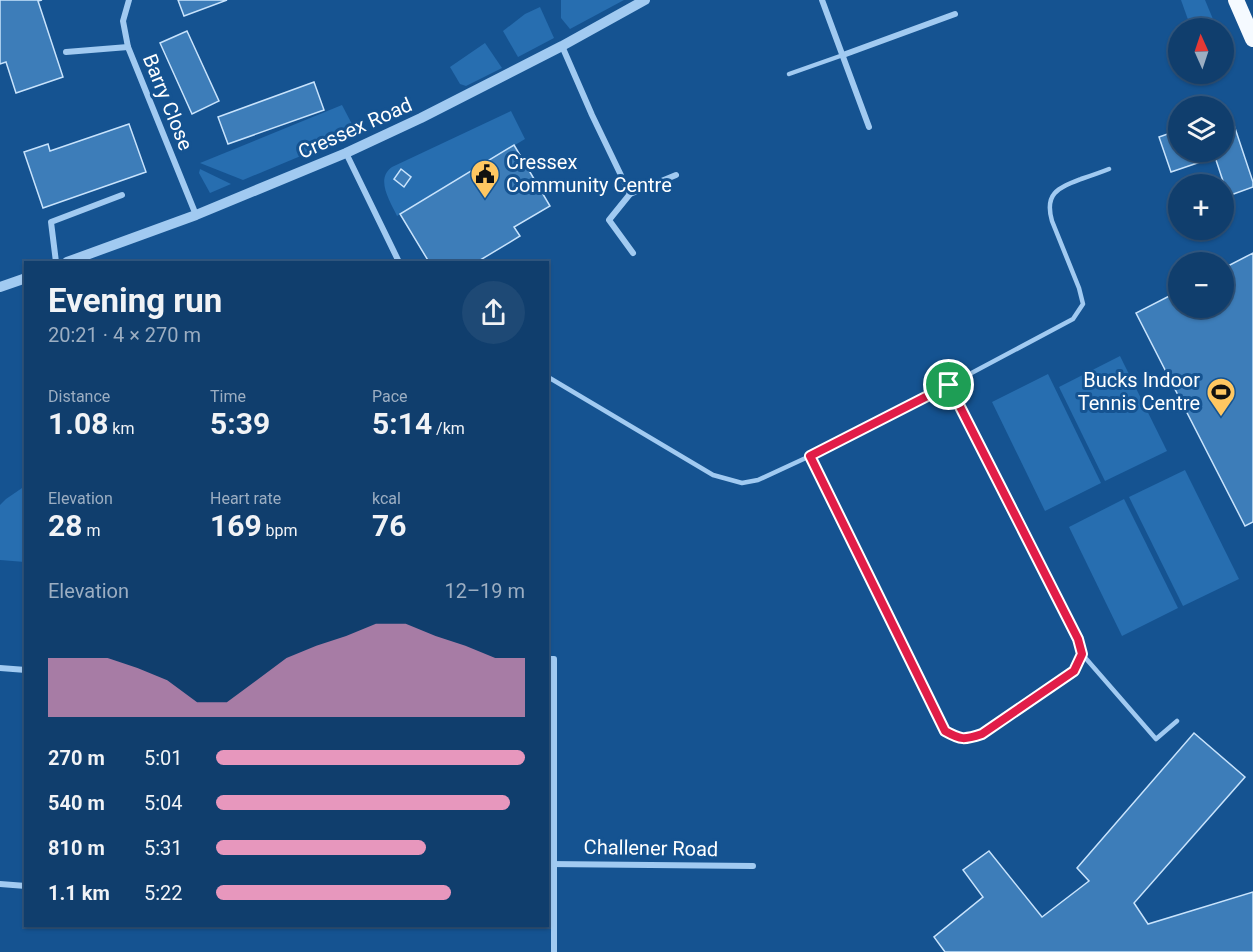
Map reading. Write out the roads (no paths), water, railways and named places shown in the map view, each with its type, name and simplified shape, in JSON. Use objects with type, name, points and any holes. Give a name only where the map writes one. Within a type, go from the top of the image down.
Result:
[{"type":"highway","points":[[1236,0],[1253,39]]},
{"type":"street","name":"Barry Close","points":[[129,0],[123,21],[128,47],[196,215]]},
{"type":"street","name":"Cressex Road","points":[[70,261],[196,215],[346,153],[421,118],[562,46],[645,0]]},
{"type":"street","points":[[822,0],[869,127]]},
{"type":"street","points":[[843,55],[955,14]]},
{"type":"street","points":[[562,46],[630,194]]},
{"type":"street","points":[[66,52],[128,47]]},
{"type":"street","points":[[346,153],[399,261]]},
{"type":"street","points":[[633,253],[609,220],[630,194],[676,175]]},
{"type":"street","points":[[56,261],[51,222],[122,195]]},
{"type":"street","points":[[0,287],[24,279]]},
{"type":"street","points":[[551,659],[551,864],[554,952]]},
{"type":"street","points":[[0,668],[24,670]]},
{"type":"street","name":"Challener Road","points":[[551,864],[753,866]]},
{"type":"street","points":[[0,884],[24,886]]},
{"type":"lane","points":[[789,74],[843,55]]},
{"type":"lane","points":[[549,378],[713,475],[742,483],[758,480],[949,385],[1073,319],[1083,304],[1080,288],[1052,221],[1049,211],[1051,199],[1061,186],[1109,170]]},
{"type":"lane","points":[[949,385],[1078,639],[1082,654],[1156,739],[1177,721]]},
{"type":"lane","points":[[810,456],[945,731],[959,739],[973,738],[982,734],[1074,671],[1082,654]]},
{"type":"place","name":"Cressex Community Centre","points":[[485,200]]},
{"type":"place","name":"Bucks Indoor Tennis Centre","points":[[1221,418]]}]
